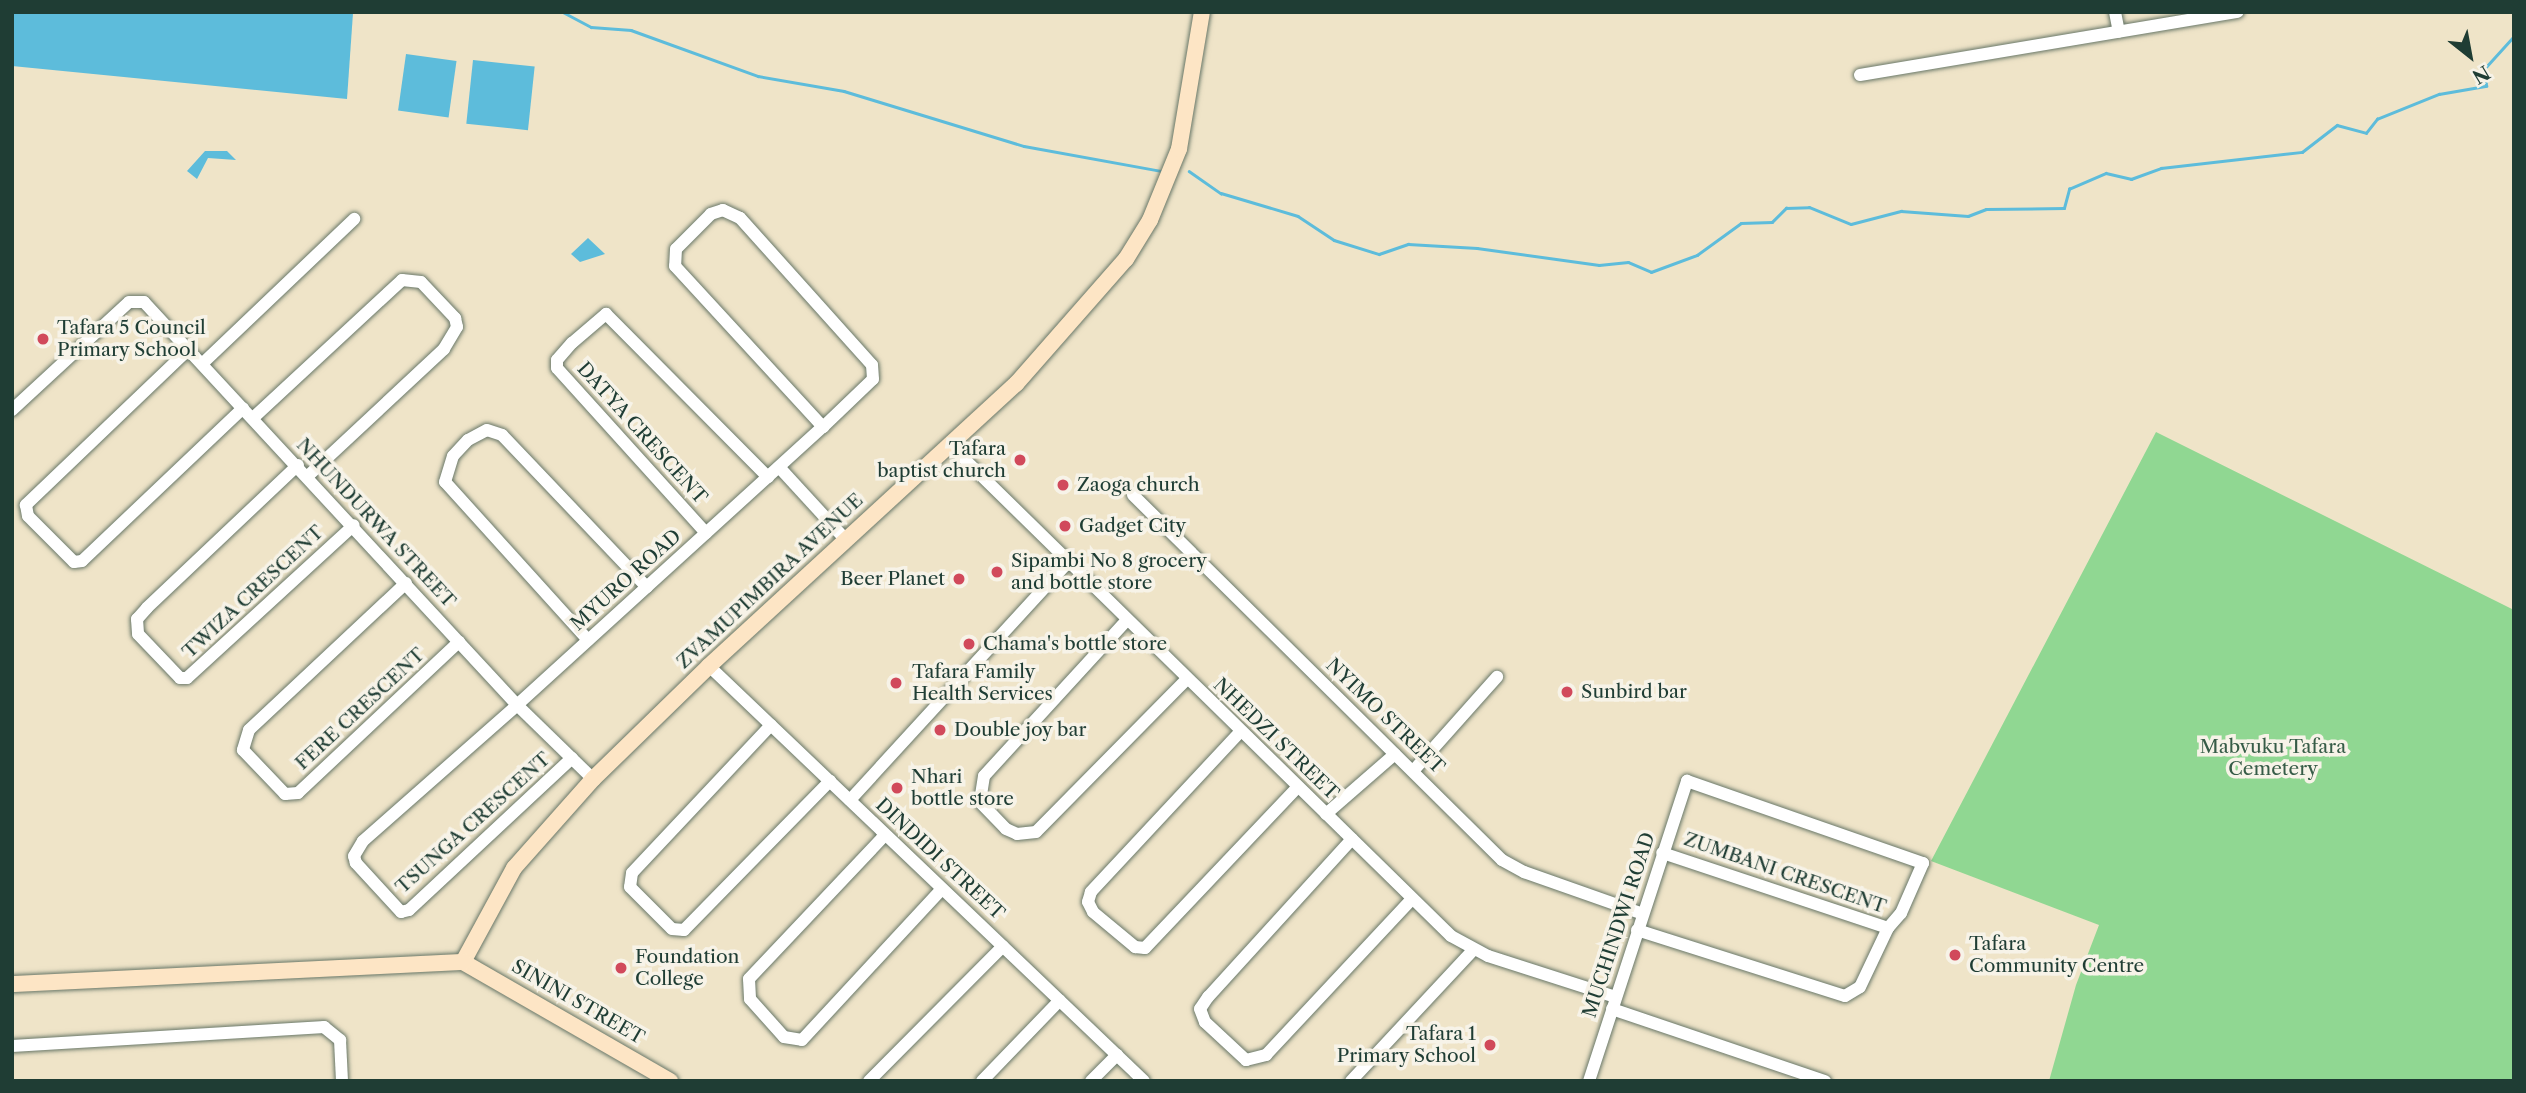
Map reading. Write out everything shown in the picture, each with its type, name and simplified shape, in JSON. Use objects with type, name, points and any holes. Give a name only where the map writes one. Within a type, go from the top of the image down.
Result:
[{"type":"street","name":"ZVAMUPIMBIRA AVENUE","points":[[463,962],[513,868],[593,779],[709,666],[950,445],[1087,309],[1150,220],[1179,149],[1202,12]]},
{"type":"street","points":[[2115,12],[2119,32]]},
{"type":"street","points":[[1860,75],[2238,12]]},
{"type":"street","name":"MYURO ROAD","points":[[517,705],[823,427],[873,379],[872,365],[740,218],[723,210],[689,232],[676,249],[675,266],[823,427]]},
{"type":"street","points":[[203,363],[354,219]]},
{"type":"street","points":[[253,418],[402,280],[421,282],[455,318],[457,327],[444,349],[308,476]]},
{"type":"street","name":"NHUNDURWA STREET","points":[[12,410],[129,302],[144,302],[354,525],[517,705],[593,779]]},
{"type":"street","name":"DATYA CRESCENT","points":[[706,533],[557,368],[557,360],[572,343],[606,314],[768,477]]},
{"type":"street","points":[[190,349],[26,505],[28,516],[74,562],[82,561],[243,408]]},
{"type":"street","points":[[588,640],[445,482],[453,456],[468,440],[487,430],[502,435],[647,587]]},
{"type":"street","name":"NHEDZI STREET","points":[[950,445],[1411,900],[1473,950],[1825,1081]]},
{"type":"street","name":"TWIZA CRESCENT","points":[[298,465],[147,608],[137,619],[138,634],[180,678],[187,678],[354,525]]},
{"type":"street","points":[[779,467],[846,540]]},
{"type":"street","name":"NYIMO STREET","points":[[1133,495],[1513,867],[1643,914]]},
{"type":"street","points":[[849,800],[1067,563]]},
{"type":"street","name":"FERE CRESCENT","points":[[406,583],[249,730],[243,750],[285,794],[298,793],[459,642]]},
{"type":"street","points":[[1126,621],[984,776],[980,802],[1006,829],[1027,835],[1036,832],[1187,679]]},
{"type":"street","name":"DINDIDI STREET","points":[[709,666],[1144,1081]]},
{"type":"street","points":[[1414,770],[1497,677]]},
{"type":"street","name":"TSUNGA CRESCENT","points":[[517,705],[358,848],[356,863],[401,912],[412,908],[572,758]]},
{"type":"street","points":[[771,725],[632,873],[630,887],[671,929],[684,930],[830,781]]},
{"type":"street","points":[[1240,732],[1091,892],[1088,902],[1093,912],[1135,947],[1145,948],[1298,787]]},
{"type":"street","points":[[1326,814],[1395,754]]},
{"type":"street","name":"MUCHINDWI ROAD","points":[[1589,1081],[1687,781],[1923,863],[1900,913],[1888,928]]},
{"type":"street","points":[[885,835],[749,979],[750,999],[784,1037],[802,1040],[942,889]]},
{"type":"street","points":[[1352,839],[1208,997],[1200,1009],[1205,1022],[1246,1060],[1266,1055],[1411,900]]},
{"type":"street","name":"ZUMBANI CRESCENT","points":[[1637,930],[1845,996],[1860,987],[1888,928],[1662,853]]},
{"type":"street","points":[[869,1081],[1003,946]]},
{"type":"street","points":[[1351,1081],[1473,950]]},
{"type":"street","points":[[12,984],[463,962]]},
{"type":"street","name":"SININI STREET","points":[[463,962],[670,1081]]},
{"type":"street","points":[[982,1081],[1060,1000]]},
{"type":"street","points":[[12,1046],[324,1027],[340,1040],[342,1081]]},
{"type":"street","points":[[1091,1081],[1117,1055]]},
{"type":"green space","name":"Mabvuku Tafara Cemetery","points":[[2156,432],[2514,610],[2514,1081],[2049,1081],[2076,985],[2099,925],[1931,861]]},
{"type":"water","points":[[12,12],[353,13],[347,99],[12,66]]},
{"type":"water","points":[[406,54],[457,61],[449,118],[398,110]]},
{"type":"water","points":[[473,60],[535,66],[528,130],[466,124]]},
{"type":"water","points":[[205,151],[227,151],[236,160],[208,158],[197,179],[187,171]]},
{"type":"water","points":[[588,238],[605,254],[580,262],[571,254]]},
{"type":"waterway","points":[[563,12],[591,27],[631,30],[758,76],[844,91],[1024,146],[1162,171]]},
{"type":"waterway","points":[[1189,171],[1221,193],[1298,216],[1334,240],[1379,254],[1408,244],[1477,248],[1599,265],[1628,262],[1651,272],[1697,255],[1741,223],[1772,222],[1786,208],[1809,207],[1851,224],[1901,211],[1968,216],[1986,209],[2064,208],[2069,189],[2106,173],[2131,179],[2161,168],[2302,152],[2337,125],[2366,133],[2377,119],[2439,94],[2486,86],[2485,68],[2514,36]]},
{"type":"place","name":"Tafara 5 Council Primary School","points":[[43,339]]},
{"type":"place","name":"Tafara baptist church","points":[[1020,460]]},
{"type":"place","name":"Zaoga church","points":[[1063,485]]},
{"type":"place","name":"Gadget City","points":[[1065,526]]},
{"type":"place","name":"Sipambi No 8 grocery and bottle store","points":[[997,572]]},
{"type":"place","name":"Beer Planet","points":[[959,579]]},
{"type":"place","name":"Chama's bottle store","points":[[969,644]]},
{"type":"place","name":"Tafara Family Health Services","points":[[896,683]]},
{"type":"place","name":"Sunbird bar","points":[[1567,692]]},
{"type":"place","name":"Double joy bar","points":[[940,730]]},
{"type":"place","name":"Nhari bottle store","points":[[897,788]]},
{"type":"place","name":"Tafara Community Centre","points":[[1955,955]]},
{"type":"place","name":"Foundation College","points":[[621,968]]},
{"type":"place","name":"Tafara 1 Primary School","points":[[1490,1045]]}]
